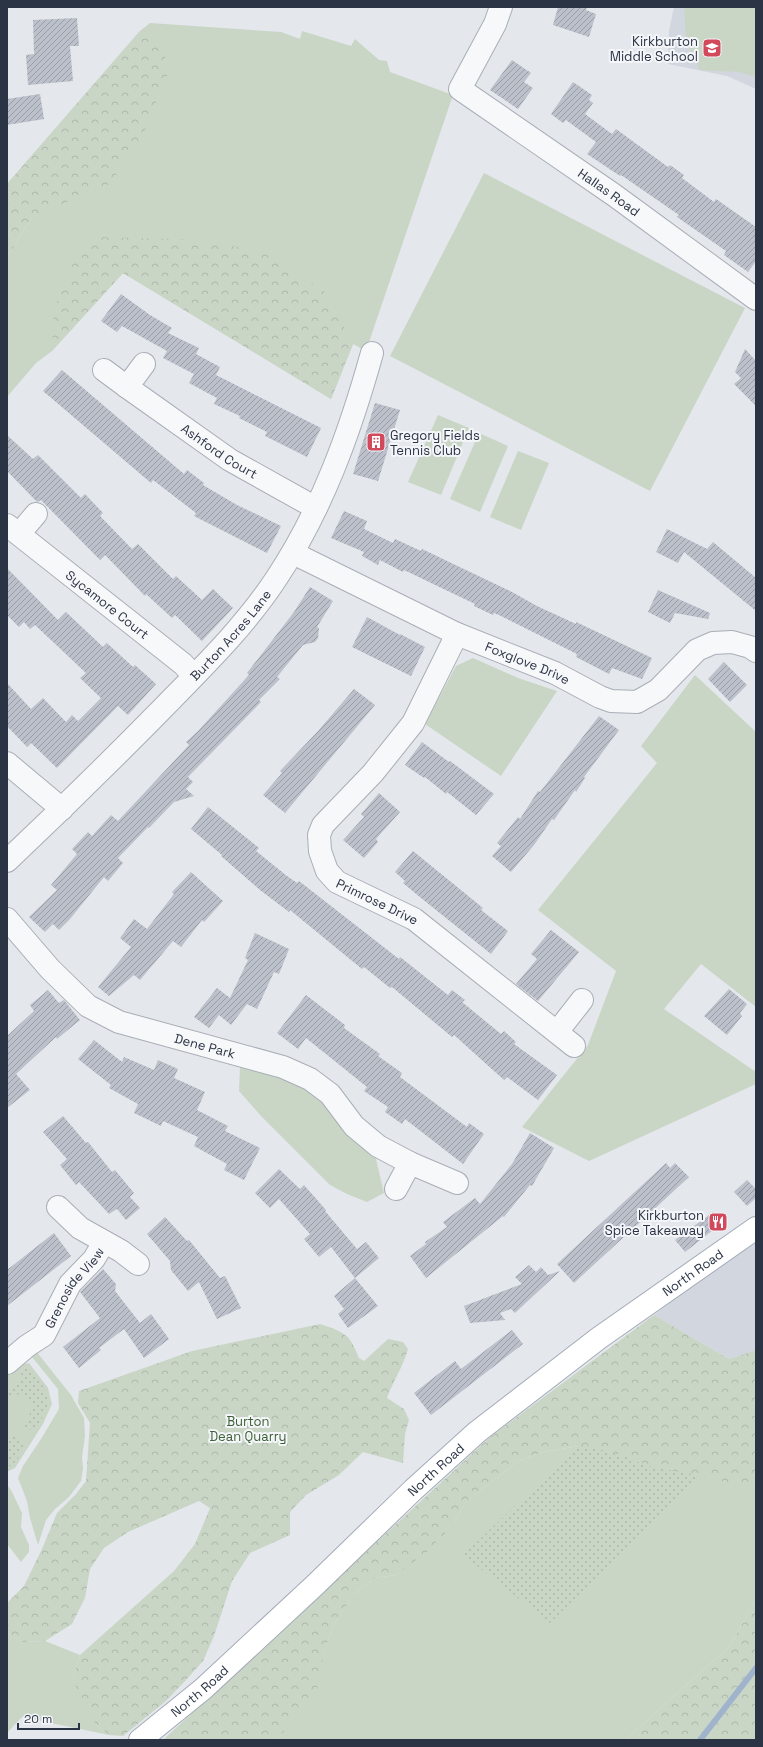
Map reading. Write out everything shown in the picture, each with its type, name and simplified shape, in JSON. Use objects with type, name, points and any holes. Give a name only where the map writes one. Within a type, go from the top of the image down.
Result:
[{"type":"main road","name":"North Road","points":[[140,1740],[203,1689],[314,1586],[413,1490],[477,1432],[599,1338],[756,1228]]},
{"type":"street","name":"Hallas Road","points":[[501,7],[495,24],[460,89],[620,199],[756,298]]},
{"type":"street","name":"Burton Acres Lane","points":[[7,861],[62,809],[194,676],[248,617],[276,580],[293,553],[316,508],[347,437],[372,353]]},
{"type":"street","points":[[127,387],[144,364]]},
{"type":"street","name":"Ashford Court","points":[[104,370],[230,460],[316,508]]},
{"type":"street","name":"Sycamore Court","points":[[36,514],[13,530],[183,664],[194,676]]},
{"type":"street","name":"Foxglove Drive","points":[[293,553],[457,634],[555,673],[600,697],[611,701],[637,702],[658,690],[697,650],[713,643],[732,642],[750,647],[756,651]]},
{"type":"street","name":"Primrose Drive","points":[[457,634],[413,723],[373,773],[324,824],[319,835],[320,851],[327,871],[337,882],[414,919],[574,1046]]},
{"type":"street","points":[[7,764],[62,809]]},
{"type":"street","name":"Dene Park","points":[[7,919],[50,969],[88,1006],[119,1022],[283,1067],[310,1079],[330,1094],[354,1126],[378,1146],[410,1163],[457,1183]]},
{"type":"street","points":[[557,1032],[582,1000]]},
{"type":"street","points":[[396,1189],[410,1163]]},
{"type":"street","name":"Grenoside View","points":[[58,1207],[80,1228],[121,1251],[138,1264]]},
{"type":"street","name":"Grenoside View","points":[[7,1363],[27,1346],[44,1335],[70,1284],[94,1259],[104,1242]]},
{"type":"shaded area","name":"Kirkburton Middle School","points":[[674,7],[756,7],[756,89],[727,76],[668,64],[669,31]]},
{"type":"shaded area","points":[[756,1243],[756,1350],[729,1359],[654,1315],[716,1266]]},
{"type":"green space","name":"Kirkburton Middle School","points":[[684,7],[756,7],[756,77],[739,72],[700,70],[686,42]]},
{"type":"green space","points":[[150,23],[281,32],[300,39],[302,31],[351,46],[355,39],[379,60],[387,61],[390,72],[453,95],[366,351],[353,344],[331,399],[123,273],[52,351],[36,363],[7,397],[7,257],[32,217],[7,184],[140,31]]},
{"type":"green space","points":[[140,31],[164,53],[169,71],[143,135],[110,184],[32,217],[7,257],[7,184]]},
{"type":"green space","points":[[484,173],[745,308],[650,491],[390,356]]},
{"type":"green space","points":[[98,237],[181,239],[259,250],[325,292],[353,344],[331,399],[123,273],[52,351],[54,310],[74,261]]},
{"type":"green space","points":[[438,415],[469,428],[441,495],[408,482]]},
{"type":"green space","points":[[479,433],[508,446],[480,512],[450,499]]},
{"type":"green space","points":[[518,451],[549,463],[521,530],[490,517]]},
{"type":"green space","points":[[473,658],[518,678],[557,691],[501,776],[425,724],[456,666]]},
{"type":"green space","points":[[695,675],[756,732],[756,1007],[701,964],[664,1009],[756,1072],[756,1084],[589,1161],[522,1127],[588,1045],[616,971],[538,910],[657,763],[641,746]]},
{"type":"green space","points":[[240,1067],[279,1074],[312,1086],[375,1155],[384,1193],[367,1202],[330,1185],[262,1117],[239,1091]]},
{"type":"green space","points":[[654,1315],[729,1359],[756,1350],[756,1486],[754,1482],[726,1482],[676,1472],[579,1446],[543,1452],[517,1462],[466,1502],[452,1526],[427,1552],[396,1575],[374,1578],[355,1593],[333,1626],[324,1653],[317,1690],[277,1740],[163,1740],[489,1438]]},
{"type":"green space","name":"Burton Dean Quarry","points":[[320,1324],[335,1329],[345,1335],[356,1350],[359,1358],[364,1361],[388,1339],[403,1342],[408,1349],[387,1398],[404,1409],[409,1420],[405,1434],[403,1463],[363,1452],[339,1475],[306,1495],[290,1512],[290,1535],[250,1553],[232,1581],[214,1636],[203,1661],[166,1701],[123,1736],[109,1735],[96,1724],[86,1711],[78,1694],[73,1677],[80,1655],[174,1571],[195,1544],[210,1508],[199,1501],[128,1532],[104,1548],[90,1569],[85,1598],[72,1624],[45,1641],[21,1642],[8,1633],[7,1603],[24,1586],[57,1513],[76,1494],[86,1481],[90,1423],[78,1403],[79,1391],[192,1351]]},
{"type":"green space","points":[[36,1351],[71,1395],[84,1418],[85,1436],[81,1481],[69,1497],[55,1509],[46,1520],[38,1545],[30,1518],[27,1501],[18,1478],[23,1466],[59,1409],[58,1389],[32,1357]]},
{"type":"green space","points":[[29,1363],[48,1388],[52,1404],[43,1424],[15,1468],[7,1472],[7,1375],[19,1365]]},
{"type":"green space","points":[[28,1366],[46,1391],[48,1398],[48,1404],[34,1432],[23,1425],[32,1408],[27,1397],[22,1394],[14,1395],[7,1399],[7,1391],[21,1377],[22,1369]]},
{"type":"green space","points":[[17,1436],[23,1440],[21,1453],[17,1460],[7,1468],[7,1439]]},
{"type":"green space","points":[[579,1446],[726,1482],[754,1482],[756,1486],[756,1599],[730,1646],[625,1740],[277,1740],[291,1720],[324,1653],[333,1626],[355,1593],[374,1578],[396,1575],[452,1526],[466,1502],[517,1462],[543,1452]]},
{"type":"green space","points":[[579,1446],[613,1452],[648,1466],[702,1476],[550,1623],[463,1555]]},
{"type":"green space","points":[[7,1485],[22,1513],[21,1527],[29,1545],[29,1552],[21,1562],[7,1544]]},
{"type":"green space","points":[[756,1599],[756,1740],[625,1740],[730,1646]]},
{"type":"green space","points":[[7,1624],[8,1633],[21,1642],[45,1641],[80,1655],[73,1677],[96,1724],[109,1735],[22,1717],[7,1733]]},
{"type":"building","points":[[558,7],[587,7],[586,10],[596,14],[589,37],[553,25]]},
{"type":"building","points":[[77,18],[79,46],[70,46],[73,81],[28,85],[26,55],[34,54],[33,20]]},
{"type":"building","points":[[512,60],[531,73],[524,82],[533,88],[518,109],[490,90]]},
{"type":"building","points":[[573,82],[592,95],[589,100],[593,103],[585,114],[612,134],[616,129],[668,167],[670,165],[684,175],[682,178],[714,202],[716,199],[756,227],[756,261],[748,272],[724,255],[726,251],[677,217],[679,215],[621,175],[620,176],[587,154],[596,142],[566,120],[563,123],[551,114]]},
{"type":"building","points":[[40,94],[44,119],[7,125],[7,99]]},
{"type":"building","points":[[121,294],[150,315],[172,328],[168,333],[199,348],[196,354],[220,367],[216,375],[321,428],[307,457],[265,436],[267,432],[239,418],[240,416],[214,404],[217,398],[189,383],[194,374],[163,358],[167,351],[122,326],[117,332],[101,321]]},
{"type":"building","points":[[745,349],[756,361],[756,406],[734,384],[741,378],[735,372]]},
{"type":"building","points":[[62,370],[184,474],[187,470],[204,483],[203,485],[237,505],[281,526],[267,553],[194,516],[196,513],[153,480],[151,483],[43,391]]},
{"type":"building","name":"Gregory Fields Tennis Club","points":[[375,403],[400,410],[378,481],[353,474]]},
{"type":"building","points":[[7,435],[33,459],[38,455],[81,498],[85,494],[103,513],[100,516],[132,549],[138,544],[173,579],[176,576],[202,600],[213,589],[233,608],[202,641],[175,615],[172,618],[146,594],[145,596],[105,555],[100,560],[41,500],[37,502],[7,471]]},
{"type":"building","points":[[344,511],[367,521],[364,529],[393,543],[395,539],[421,551],[422,549],[512,592],[537,606],[576,624],[576,622],[652,658],[642,679],[612,668],[609,674],[576,657],[577,654],[501,616],[494,613],[493,615],[474,606],[475,604],[404,570],[403,572],[380,560],[378,565],[362,556],[364,552],[331,538]]},
{"type":"building","points":[[667,529],[707,549],[713,542],[756,578],[756,611],[684,552],[678,563],[656,552]]},
{"type":"building","points":[[7,568],[58,620],[66,612],[103,647],[107,643],[133,667],[135,665],[156,684],[128,715],[118,706],[57,768],[31,743],[27,747],[7,726],[7,683],[31,709],[43,698],[66,722],[72,715],[78,721],[101,698],[80,678],[86,673],[35,625],[30,629],[24,622],[19,627],[7,615]]},
{"type":"building","points":[[310,587],[333,601],[317,627],[319,628],[318,638],[315,642],[303,645],[277,677],[280,679],[259,700],[261,702],[188,777],[193,782],[186,789],[194,796],[174,802],[118,858],[123,863],[108,881],[104,877],[70,919],[59,930],[53,924],[45,932],[29,917],[57,890],[51,885],[77,854],[72,849],[88,832],[92,836],[111,815],[118,821],[189,745],[186,742],[198,731],[249,675],[247,673],[294,612]]},
{"type":"building","points":[[658,590],[710,613],[708,619],[675,613],[670,623],[648,612]]},
{"type":"building","points":[[367,617],[425,647],[411,676],[352,647]]},
{"type":"building","points":[[724,662],[747,685],[730,702],[708,679]]},
{"type":"building","points":[[354,689],[375,705],[285,813],[263,795],[282,773],[280,771],[318,731]]},
{"type":"building","points":[[599,716],[619,730],[584,777],[585,778],[576,792],[575,790],[554,820],[552,819],[534,845],[511,872],[492,856],[501,846],[497,843],[518,817],[520,819],[538,791],[540,792]]},
{"type":"building","points":[[422,742],[494,794],[476,815],[447,792],[446,794],[425,777],[424,778],[405,765]]},
{"type":"building","points":[[379,793],[400,812],[376,839],[378,842],[364,858],[343,840],[364,817],[361,814]]},
{"type":"building","points":[[208,807],[259,848],[256,851],[287,876],[297,883],[299,881],[448,995],[452,990],[465,1000],[462,1002],[501,1034],[504,1031],[516,1042],[514,1044],[557,1075],[538,1100],[507,1077],[504,1080],[454,1035],[452,1037],[392,987],[390,988],[364,967],[362,969],[290,910],[289,912],[260,890],[221,856],[222,855],[191,829]]},
{"type":"building","points":[[413,851],[483,908],[481,910],[508,931],[491,954],[403,883],[405,881],[395,872]]},
{"type":"building","points":[[191,872],[223,901],[204,922],[202,920],[181,947],[173,941],[140,980],[134,975],[109,996],[98,987],[131,947],[120,938],[134,919],[147,929],[174,894],[172,892]]},
{"type":"building","points":[[551,930],[579,952],[538,1001],[516,984],[537,959],[531,954]]},
{"type":"building","points":[[255,933],[289,949],[279,974],[274,972],[257,1009],[247,1004],[231,1025],[219,1015],[209,1028],[194,1017],[217,988],[230,998],[248,960],[245,958]]},
{"type":"building","points":[[729,989],[747,1004],[740,1013],[742,1016],[727,1035],[704,1016]]},
{"type":"building","points":[[48,990],[59,1003],[64,1000],[80,1020],[57,1039],[56,1037],[16,1074],[30,1090],[7,1108],[7,1036],[34,1011],[30,1005]]},
{"type":"building","points":[[306,995],[345,1025],[344,1028],[380,1054],[378,1056],[402,1073],[400,1077],[467,1127],[469,1123],[484,1134],[463,1164],[405,1119],[402,1124],[385,1112],[388,1107],[364,1091],[367,1087],[306,1038],[298,1049],[277,1033]]},
{"type":"building","points":[[94,1040],[122,1062],[124,1057],[154,1070],[158,1060],[178,1069],[174,1078],[205,1092],[197,1110],[228,1126],[225,1131],[260,1148],[244,1180],[224,1170],[227,1164],[194,1146],[198,1137],[163,1121],[161,1126],[134,1113],[138,1104],[109,1088],[111,1085],[78,1059]]},
{"type":"building","points":[[63,1116],[86,1143],[88,1142],[112,1172],[115,1170],[134,1193],[130,1197],[140,1208],[126,1220],[117,1209],[109,1214],[79,1182],[76,1185],[60,1165],[67,1159],[43,1132]]},
{"type":"building","points":[[530,1133],[554,1148],[532,1186],[530,1185],[504,1217],[503,1216],[426,1278],[410,1256],[426,1244],[425,1242],[447,1227],[443,1222],[475,1198],[480,1204],[512,1164]]},
{"type":"building","points":[[666,1163],[670,1168],[675,1163],[689,1177],[574,1283],[557,1264]]},
{"type":"building","points":[[279,1169],[300,1189],[304,1185],[357,1249],[366,1242],[379,1258],[355,1278],[331,1247],[319,1257],[304,1239],[310,1234],[279,1199],[270,1208],[255,1193]]},
{"type":"building","points":[[747,1180],[756,1189],[756,1198],[747,1206],[734,1192]]},
{"type":"building","points":[[713,1212],[722,1223],[685,1252],[675,1240]]},
{"type":"building","points":[[165,1217],[187,1241],[189,1240],[220,1278],[225,1276],[241,1308],[217,1319],[199,1282],[188,1291],[171,1270],[170,1261],[147,1234]]},
{"type":"building","points":[[54,1233],[71,1256],[7,1306],[7,1270]]},
{"type":"building","points":[[529,1265],[536,1272],[541,1267],[548,1275],[560,1271],[515,1313],[511,1309],[500,1313],[505,1320],[470,1323],[464,1306],[522,1284],[515,1277]]},
{"type":"building","points":[[103,1269],[116,1284],[115,1291],[140,1323],[151,1314],[169,1339],[144,1358],[124,1329],[99,1348],[101,1350],[79,1368],[63,1347],[100,1318],[80,1292]]},
{"type":"building","points":[[355,1278],[378,1306],[348,1328],[338,1314],[344,1309],[334,1296]]},
{"type":"building","points":[[512,1330],[523,1344],[431,1415],[414,1393],[455,1361],[461,1369]]},
{"type":"waterway","points":[[700,1740],[756,1668]]},
{"type":"place","name":"Kirkburton Middle School","points":[[712,48]]},
{"type":"place","name":"Gregory Fields Tennis Club","points":[[376,442]]},
{"type":"place","name":"Kirkburton Spice Takeaway","points":[[718,1222]]}]
